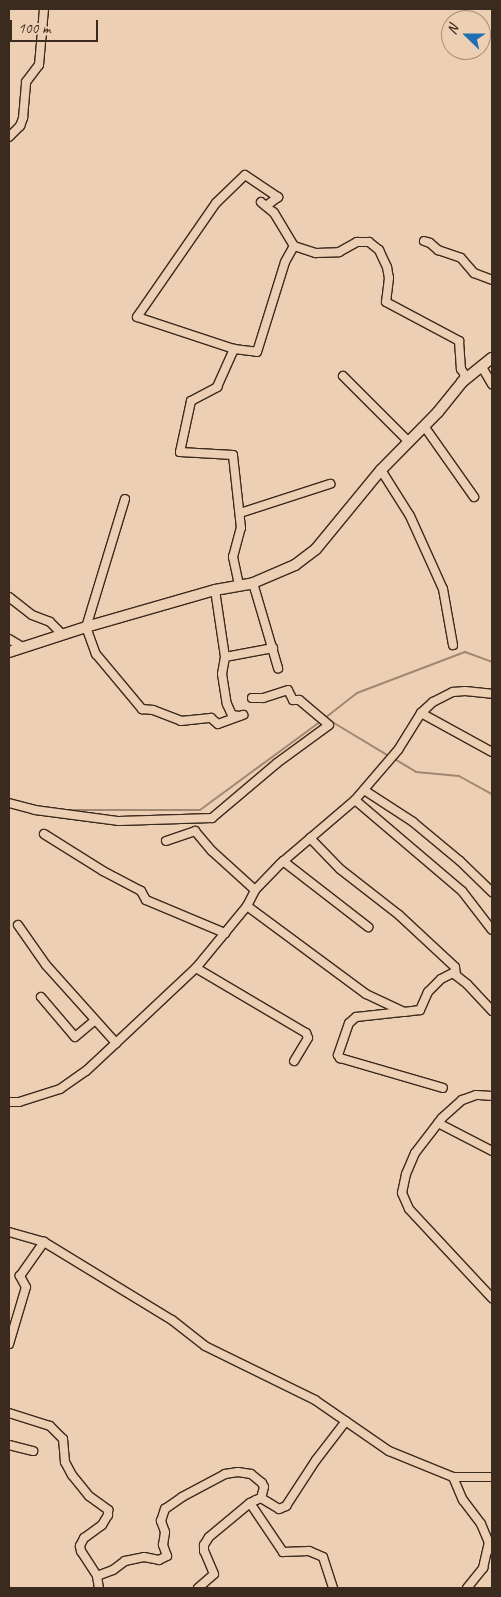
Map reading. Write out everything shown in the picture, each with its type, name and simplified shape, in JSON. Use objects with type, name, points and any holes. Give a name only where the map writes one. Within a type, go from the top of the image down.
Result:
[{"type":"main road","points":[[9,652],[86,626],[215,590],[253,583],[296,565],[316,549],[381,470],[424,426],[462,382],[492,358]]},
{"type":"street","points":[[9,137],[20,126],[23,118],[26,82],[39,65],[44,9]]},
{"type":"street","points":[[294,246],[285,262],[257,352],[234,349],[137,318],[216,203],[245,175],[278,197],[264,204],[284,227],[294,246],[316,253],[339,252],[357,242],[369,242],[379,250],[387,267],[389,278],[386,302],[459,342],[461,369],[465,375],[462,382]]},
{"type":"street","points":[[424,241],[430,243],[438,250],[461,258],[474,273],[492,280]]},
{"type":"street","points":[[234,349],[217,387],[192,401],[180,452],[233,455],[241,528],[233,557],[239,585]]},
{"type":"street","points":[[482,367],[492,384]]},
{"type":"street","points":[[343,376],[409,442]]},
{"type":"street","points":[[424,426],[474,496]]},
{"type":"street","points":[[381,470],[410,516],[442,589],[453,645]]},
{"type":"street","points":[[240,513],[330,484]]},
{"type":"street","points":[[125,499],[86,626],[96,654],[142,709],[153,710],[181,721],[211,718],[218,724],[241,716],[232,715],[227,704],[222,674],[225,657],[215,590]]},
{"type":"street","points":[[253,583],[278,668]]},
{"type":"street","points":[[9,597],[32,615],[50,622],[63,635]]},
{"type":"street","points":[[9,639],[24,648]]},
{"type":"street","points":[[225,657],[273,648]]},
{"type":"street","points":[[9,802],[35,810],[118,821],[212,818],[277,764],[329,725],[299,700],[293,700],[288,690],[263,698],[252,698]]},
{"type":"street","points":[[9,1102],[19,1102],[60,1089],[86,1071],[196,968],[247,906],[255,890],[284,861],[355,800],[391,757],[421,713],[433,702],[453,692],[465,691],[492,694]]},
{"type":"street","points":[[421,713],[492,752]]},
{"type":"street","points":[[364,790],[413,822],[460,861],[492,892]]},
{"type":"street","points":[[355,800],[462,891],[492,930]]},
{"type":"street","points":[[166,841],[195,832],[223,862],[255,890]]},
{"type":"street","points":[[44,834],[103,872],[141,891],[146,900],[225,932]]},
{"type":"street","points":[[310,838],[340,869],[399,915],[455,968],[456,975]]},
{"type":"street","points":[[284,861],[368,927]]},
{"type":"street","points":[[247,906],[366,994],[404,1012]]},
{"type":"street","points":[[18,925],[46,965],[116,1043]]},
{"type":"street","points":[[196,968],[306,1033],[308,1038],[294,1061]]},
{"type":"street","points":[[443,1088],[340,1058],[338,1055],[349,1023],[356,1017],[420,1010],[428,992],[442,979],[453,973],[492,1011]]},
{"type":"street","points":[[41,998],[75,1038],[95,1020]]},
{"type":"street","points":[[492,1096],[476,1095],[458,1102],[438,1123],[416,1153],[406,1174],[402,1193],[409,1209],[492,1298]]},
{"type":"street","points":[[438,1123],[492,1151]]},
{"type":"street","points":[[9,1232],[44,1242],[172,1320],[205,1346],[315,1400],[389,1451],[453,1477],[492,1477]]},
{"type":"street","points":[[9,1344],[26,1287],[20,1276],[44,1242]]},
{"type":"street","points":[[9,1414],[50,1426],[63,1439],[65,1462],[72,1474],[89,1496],[108,1510],[108,1515],[102,1525],[81,1541],[81,1551],[97,1576],[99,1588]]},
{"type":"street","points":[[261,1498],[279,1509],[286,1506],[316,1460],[346,1421]]},
{"type":"street","points":[[9,1445],[33,1451]]},
{"type":"street","points":[[97,1576],[113,1570],[125,1561],[144,1557],[159,1560],[167,1556],[163,1545],[165,1532],[161,1521],[165,1509],[182,1497],[225,1474],[238,1472],[251,1474],[264,1487],[261,1498]]},
{"type":"street","points":[[453,1477],[463,1500],[482,1524],[491,1546],[483,1568],[467,1588]]},
{"type":"street","points":[[198,1588],[214,1574],[204,1545],[209,1537],[250,1502],[261,1498]]},
{"type":"street","points":[[250,1502],[283,1552],[309,1551],[323,1557],[333,1588]]},
{"type":"waterway","points":[[325,718],[357,693],[465,652],[492,662]]},
{"type":"waterway","points":[[329,720],[389,756]]},
{"type":"waterway","points":[[60,810],[200,810],[321,721]]},
{"type":"waterway","points":[[393,758],[416,772],[459,776],[492,794]]}]
